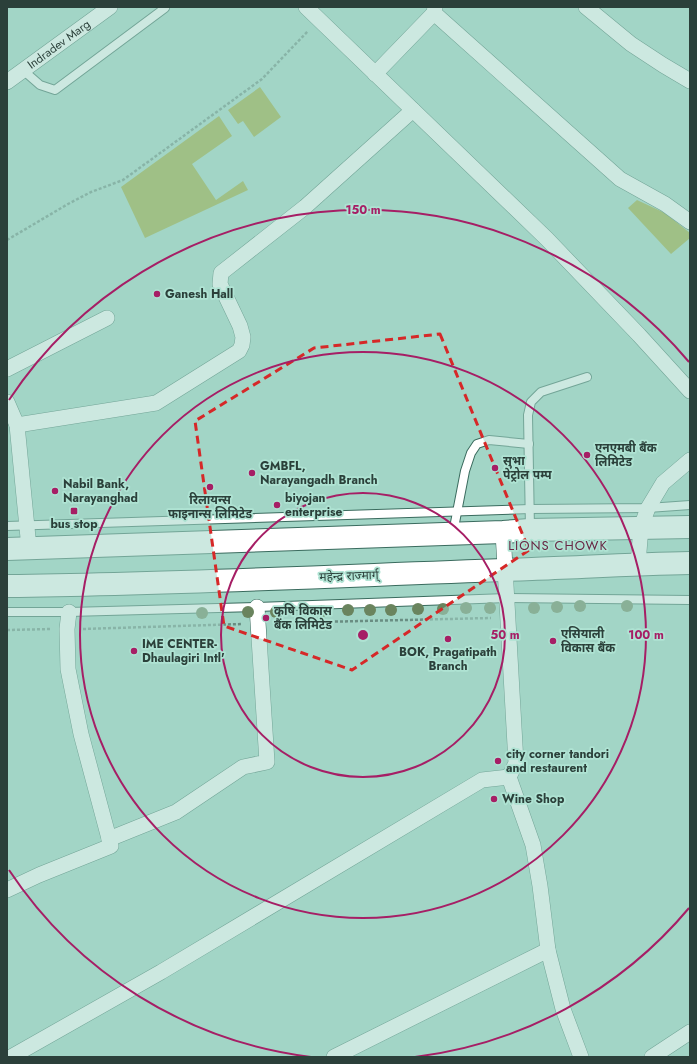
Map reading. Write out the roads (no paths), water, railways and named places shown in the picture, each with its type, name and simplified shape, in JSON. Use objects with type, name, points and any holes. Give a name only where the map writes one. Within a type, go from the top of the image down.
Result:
[{"type":"highway","points":[[7,549],[503,532],[644,517],[690,526]]},
{"type":"highway","name":"महेन्द्र राज्मार्ग्","points":[[7,586],[255,579],[690,563]]},
{"type":"street","name":"Indradev Marg","points":[[7,82],[110,7]]},
{"type":"street","points":[[306,7],[547,239],[640,336],[690,391]]},
{"type":"street","points":[[586,7],[631,44],[690,81]]},
{"type":"street","points":[[375,74],[434,10],[620,179],[665,204],[690,222]]},
{"type":"street","points":[[18,425],[156,403],[238,350],[242,345],[243,337],[240,326],[220,284],[221,273],[305,207],[413,110]]},
{"type":"street","points":[[7,369],[107,318]]},
{"type":"street","points":[[7,402],[18,425],[29,548]]},
{"type":"street","points":[[638,564],[644,517],[663,483],[690,460]]},
{"type":"street","points":[[503,532],[516,763],[509,777],[533,845],[548,950],[563,1009],[581,1057]]},
{"type":"street","points":[[109,839],[176,812],[243,767],[267,762],[257,607]]},
{"type":"street","points":[[7,890],[39,875],[111,846],[81,734],[68,669],[67,629],[69,612]]},
{"type":"street","points":[[11,1057],[161,972],[482,780],[509,777]]},
{"type":"street","points":[[334,1057],[548,950]]},
{"type":"street","points":[[652,1057],[690,1032]]},
{"type":"lane","points":[[24,71],[40,85],[56,90],[165,8]]},
{"type":"lane","points":[[530,530],[528,415],[532,402],[541,392],[587,377]]},
{"type":"lane","points":[[453,534],[465,471],[471,453],[477,444],[489,440],[529,444]]},
{"type":"lane","points":[[7,526],[530,508],[644,517],[690,505]]},
{"type":"lane","points":[[7,612],[69,612],[257,607],[507,598],[690,600]]},
{"type":"place","name":"Ganesh Hall","points":[[157,294]]},
{"type":"place","name":"एनएमबी बैंक लिमिटेड","points":[[587,455]]},
{"type":"place","name":"सुभा पेट्रोल पम्प","points":[[495,468]]},
{"type":"place","name":"GMBFL, Narayangadh Branch","points":[[252,473]]},
{"type":"place","name":"रिलायन्स फाइनान्स लिमिटेड","points":[[210,487]]},
{"type":"place","name":"Nabil Bank, Narayanghad","points":[[55,491]]},
{"type":"place","name":"biyojan enterprise","points":[[277,505]]},
{"type":"place","name":"bus stop","points":[[74,511]]},
{"type":"place","name":"कृषि विकास बैंक लिमिटेड","points":[[266,618]]},
{"type":"place","name":"BOK, Pragatipath Branch","points":[[448,639]]},
{"type":"place","name":"एसियाली विकास बैंक","points":[[553,641]]},
{"type":"place","name":"IME CENTER- Dhaulagiri Intl'","points":[[134,651]]},
{"type":"place","name":"city corner tandori and restaurent","points":[[498,761]]},
{"type":"place","name":"Wine Shop","points":[[494,799]]},
{"type":"district","name":"LIONS CHOWK","points":[[558,545]]}]
